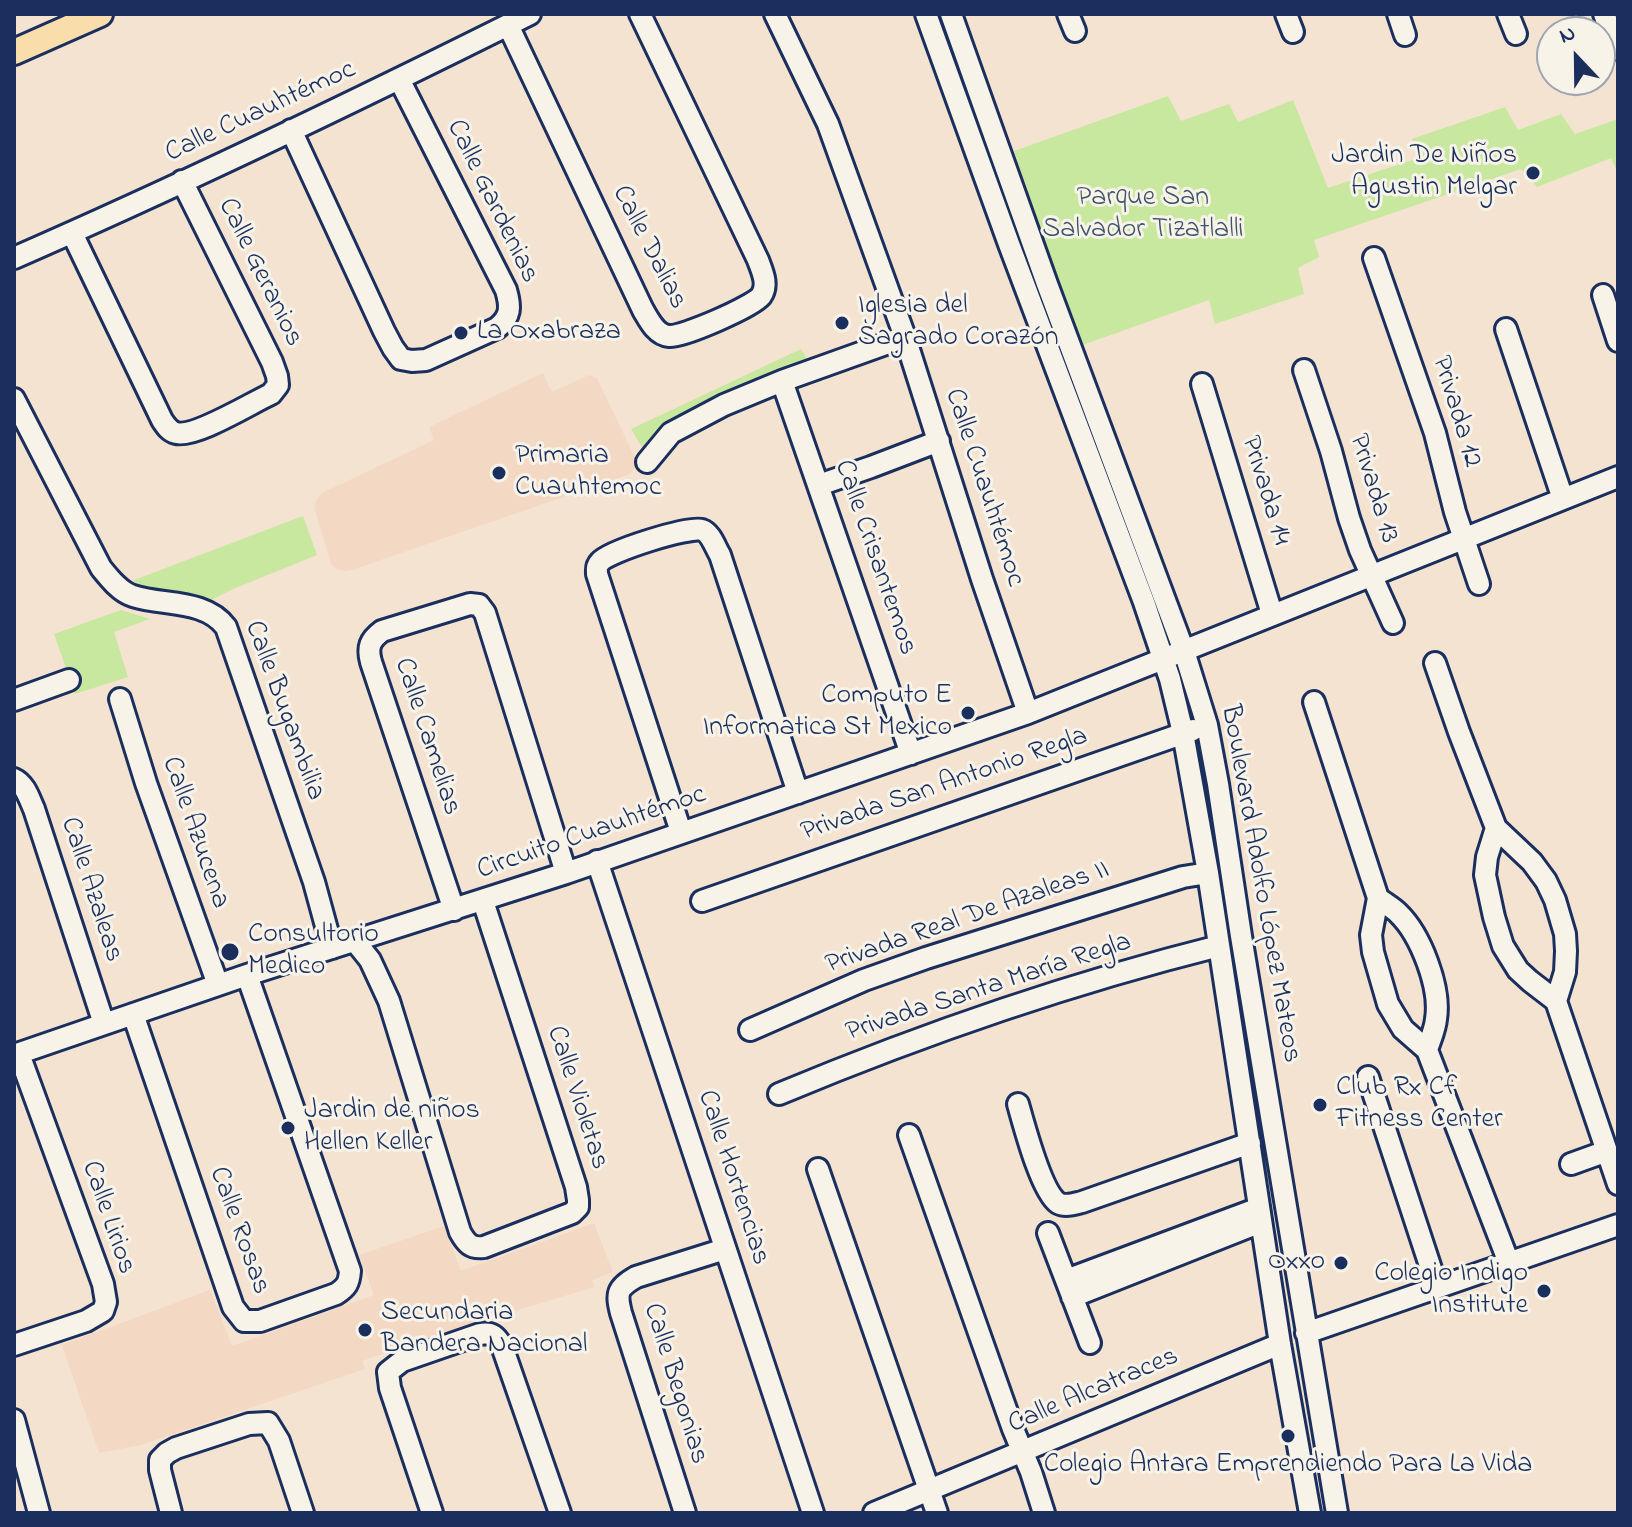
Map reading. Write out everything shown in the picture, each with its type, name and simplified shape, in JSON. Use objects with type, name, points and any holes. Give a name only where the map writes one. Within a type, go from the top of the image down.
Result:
[{"type":"main road","points":[[14,52],[100,14]]},
{"type":"street","name":"Calle Cuauhtémoc","points":[[14,258],[399,79],[530,14]]},
{"type":"street","name":"Calle Dalias","points":[[508,25],[643,310],[660,333],[670,336],[704,326],[751,303],[761,296],[765,286],[758,260],[640,14]]},
{"type":"street","name":"Calle Cuauhtémoc","points":[[775,14],[828,124],[905,337],[1028,713]]},
{"type":"street","name":"Boulevard Adolfo López Mateos","points":[[926,14],[1164,660],[1177,706],[1208,873],[1280,1344],[1310,1513]]},
{"type":"street","name":"Boulevard Adolfo López Mateos","points":[[951,14],[1184,651],[1207,725],[1337,1513]]},
{"type":"street","points":[[1398,14],[1405,35]]},
{"type":"street","points":[[1508,14],[1516,34]]},
{"type":"street","points":[[1604,14],[1618,49]]},
{"type":"street","name":"Calle Gardenias","points":[[291,130],[384,331],[401,359],[426,360],[497,328],[510,311],[506,290],[399,79]]},
{"type":"street","name":"Calle Geranios","points":[[72,233],[162,420],[168,429],[177,433],[196,431],[271,394],[278,385],[272,362],[182,181]]},
{"type":"street","points":[[1009,244],[1031,237]]},
{"type":"street","name":"Privada 12","points":[[1374,258],[1435,433],[1479,584]]},
{"type":"street","points":[[1603,295],[1618,341]]},
{"type":"street","points":[[1506,329],[1563,499]]},
{"type":"street","points":[[647,462],[671,433],[724,405],[905,337]]},
{"type":"street","name":"Privada 13","points":[[1304,370],[1349,518],[1393,623]]},
{"type":"street","name":"Calle Crisantemos","points":[[782,381],[911,754]]},
{"type":"street","name":"Privada 14","points":[[1202,384],[1272,614]]},
{"type":"street","name":"Calle Bugambilia","points":[[14,399],[101,568],[112,581],[130,596],[204,610],[219,618],[226,627],[314,882],[332,948]]},
{"type":"street","points":[[819,485],[939,441]]},
{"type":"street","points":[[1184,651],[1618,477]]},
{"type":"street","points":[[681,832],[597,574],[600,562],[618,551],[686,529],[700,529],[708,533],[720,555],[798,793]]},
{"type":"street","name":"Calle Camelias","points":[[454,910],[368,652],[374,637],[382,631],[470,604],[479,605],[485,613],[566,873]]},
{"type":"street","name":"Circuito Cuauhtémoc","points":[[16,1055],[247,975],[483,901],[911,754],[1028,713],[1184,651]]},
{"type":"street","points":[[1435,663],[1496,828],[1532,862],[1555,900],[1565,934],[1566,951],[1565,972],[1556,1001]]},
{"type":"street","points":[[14,700],[69,680]]},
{"type":"street","name":"Calle Azucena","points":[[120,699],[146,783],[218,985]]},
{"type":"street","points":[[1314,702],[1378,898],[1371,935],[1388,1004],[1403,1029],[1427,1050],[1509,1263]]},
{"type":"street","name":"Privada San Antonio Regla","points":[[702,901],[1207,725]]},
{"type":"street","name":"Calle Azaleas","points":[[14,779],[26,791],[34,809],[104,1024]]},
{"type":"street","points":[[1496,828],[1485,875],[1503,946],[1518,970],[1556,1001],[1618,1184]]},
{"type":"street","name":"Calle Hortencias","points":[[597,861],[813,1513]]},
{"type":"street","name":"Privada Real De Azaleas II","points":[[750,1030],[864,980],[926,958],[1167,882],[1208,873]]},
{"type":"street","points":[[1378,898],[1398,913],[1413,931],[1425,957],[1435,994],[1437,1018],[1427,1050]]},
{"type":"street","name":"Calle Violetas","points":[[354,940],[370,960],[389,1001],[460,1232],[469,1245],[484,1247],[572,1213],[578,1207],[578,1200],[483,901]]},
{"type":"street","name":"Privada Santa María Regla","points":[[779,1094],[895,1046],[985,1014],[1219,946]]},
{"type":"street","name":"Calle Rosas","points":[[133,1014],[233,1307],[244,1321],[273,1317],[336,1294],[346,1288],[350,1271],[247,975]]},
{"type":"street","name":"Calle Lirios","points":[[14,1345],[86,1321],[103,1311],[106,1302],[103,1284],[16,1055]]},
{"type":"street","points":[[1368,1077],[1437,1287]]},
{"type":"street","points":[[1018,1104],[1044,1182],[1060,1205],[1082,1202],[1250,1143]]},
{"type":"street","points":[[909,1135],[1044,1513]]},
{"type":"street","points":[[1571,1164],[1607,1151]]},
{"type":"street","points":[[818,1169],[937,1513]]},
{"type":"street","points":[[1069,1289],[1260,1215]]},
{"type":"street","points":[[1306,1333],[1618,1225]]},
{"type":"street","points":[[1048,1233],[1090,1343]]},
{"type":"street","name":"Calle Begonias","points":[[685,1513],[621,1313],[619,1290],[636,1277],[725,1249]]},
{"type":"street","points":[[432,1513],[390,1388],[388,1372],[402,1361],[489,1333],[502,1346],[560,1513]]},
{"type":"street","name":"Calle Alcatraces","points":[[874,1513],[1280,1344]]},
{"type":"street","points":[[171,1513],[160,1470],[160,1460],[167,1453],[235,1429],[268,1423],[279,1441],[303,1513]]},
{"type":"street","points":[[16,1431],[19,1459],[39,1513]]},
{"type":"shaded area","name":"Primaria Cuauhtemoc","points":[[543,373],[552,392],[589,375],[597,378],[634,456],[636,466],[630,474],[352,570],[336,569],[331,564],[314,507],[322,493],[434,440],[429,427]]},
{"type":"shaded area","name":"Secundaria Bandera Nacional","points":[[594,1223],[613,1272],[592,1280],[594,1287],[505,1314],[503,1312],[362,1361],[365,1369],[141,1445],[99,1453],[62,1345],[210,1290],[232,1346],[374,1295],[359,1255],[444,1226],[461,1271]]},
{"type":"green space","name":"Parque San Salvador Tizatlalli","points":[[1168,96],[1181,121],[1229,104],[1238,122],[1293,100],[1328,188],[1418,158],[1412,139],[1505,107],[1518,130],[1561,114],[1575,134],[1618,119],[1618,173],[1611,158],[1537,187],[1521,169],[1314,240],[1319,257],[1298,268],[1304,294],[1215,324],[1209,300],[1077,347],[1014,151]]},
{"type":"green space","points":[[801,349],[812,367],[647,455],[631,429]]},
{"type":"green space","points":[[303,516],[317,555],[205,603],[135,590],[134,580]]},
{"type":"green space","points":[[121,610],[150,619],[114,632],[128,677],[75,694],[54,634]]},
{"type":"place","name":"Jardin De Niños Agustin Melgar","points":[[1533,173]]},
{"type":"place","name":"Iglesia del Sagrado Corazón","points":[[842,323]]},
{"type":"place","name":"La Oxabraza","points":[[461,333]]},
{"type":"place","name":"Primaria Cuauhtemoc","points":[[499,473]]},
{"type":"place","name":"Computo E Informatica St Mexico","points":[[968,713]]},
{"type":"place","name":"Consultorio Medico","points":[[230,952]]},
{"type":"place","name":"Club Rx Cf Fitness Center","points":[[1320,1105]]},
{"type":"place","name":"Jardin de niños Hellen Keller","points":[[288,1128]]},
{"type":"place","name":"Oxxo","points":[[1341,1263]]},
{"type":"place","name":"Colegio Indigo Institute","points":[[1544,1291]]},
{"type":"place","name":"Secundaria Bandera Nacional","points":[[365,1330]]},
{"type":"place","name":"Colegio Antara Emprendiendo Para La Vida","points":[[1288,1436]]}]
